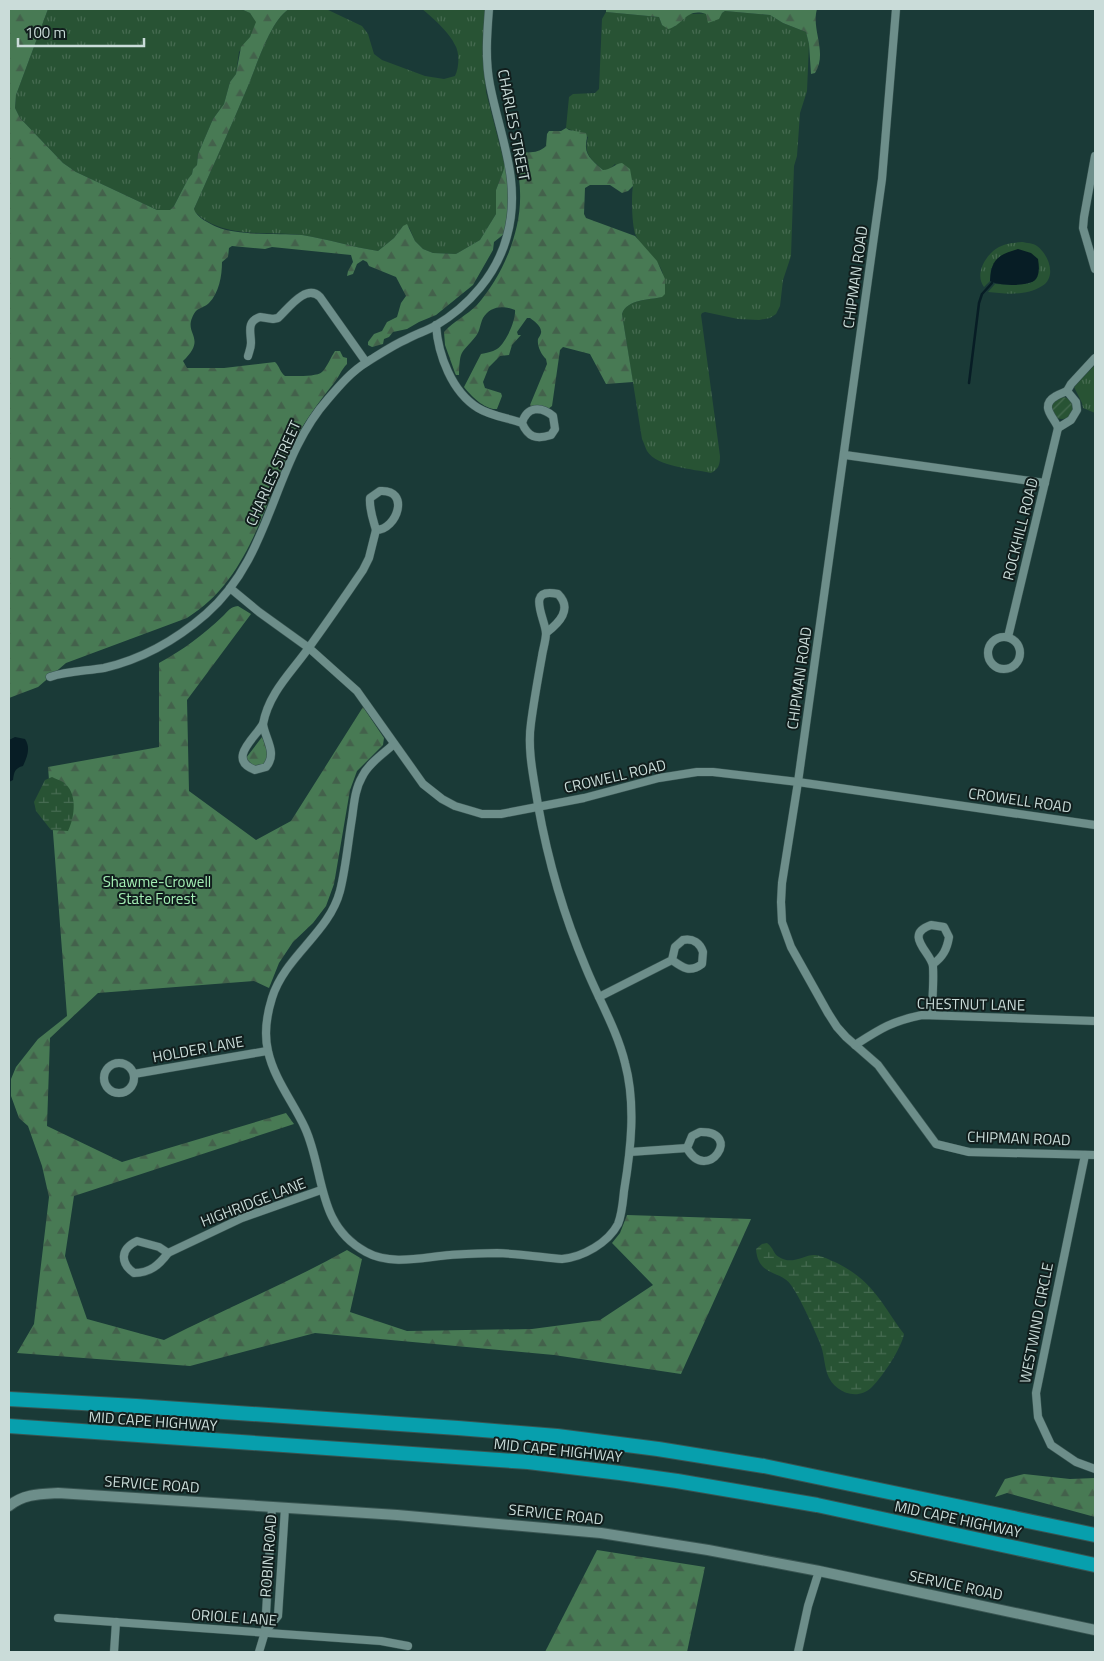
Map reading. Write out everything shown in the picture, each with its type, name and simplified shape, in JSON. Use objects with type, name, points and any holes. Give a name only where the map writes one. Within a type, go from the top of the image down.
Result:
[{"type":"highway","name":"MID CAPE HIGHWAY","points":[[9,1399],[136,1406],[567,1437],[764,1466],[1095,1536]]},
{"type":"highway","name":"MID CAPE HIGHWAY","points":[[9,1426],[528,1462],[620,1473],[817,1505],[1095,1565]]},
{"type":"street","name":"CHARLES STREET","points":[[50,677],[104,668],[142,657],[173,640],[216,604],[245,567],[257,545],[268,513],[306,430],[326,401],[348,377],[366,362],[436,325],[457,310],[484,285],[502,253],[508,236],[512,212],[513,184],[490,84],[487,60],[489,9]]},
{"type":"street","name":"CHIPMAN ROAD","points":[[896,9],[882,179],[845,455],[782,884],[782,922],[791,947],[828,1013],[846,1037],[878,1065],[936,1144],[969,1152],[1095,1155]]},
{"type":"street","points":[[1095,156],[1083,228],[1095,269]]},
{"type":"street","points":[[248,356],[251,343],[249,329],[253,321],[260,317],[278,318],[310,292],[320,297],[366,362]]},
{"type":"street","points":[[436,325],[436,337],[443,360],[460,392],[468,401],[479,409],[522,423],[531,436],[539,438],[551,435],[555,429],[553,416],[546,410],[536,409],[529,411],[524,415],[522,423]]},
{"type":"street","points":[[1067,390],[1076,402],[1077,410],[1071,420],[1058,428],[1057,423],[1048,412],[1049,404],[1054,397],[1067,390],[1095,358]]},
{"type":"street","name":"ROCKHILL ROAD","points":[[1008,637],[1058,428]]},
{"type":"street","points":[[845,455],[1045,483]]},
{"type":"street","points":[[263,724],[271,748],[271,760],[266,767],[261,770],[255,770],[246,765],[243,758],[247,743],[263,724],[271,698],[309,648],[363,570],[369,558],[376,530],[371,513],[370,498],[380,491],[389,491],[397,499],[397,514],[385,528],[376,530]]},
{"type":"street","name":"CROWELL ROAD","points":[[230,588],[259,612],[309,648],[357,691],[423,784],[442,800],[482,814],[501,814],[538,807],[659,778],[697,772],[713,772],[798,782],[1095,825]]},
{"type":"street","points":[[394,744],[361,777],[356,793],[348,848],[336,903],[321,926],[290,962],[275,988],[268,1009],[266,1030],[268,1051],[280,1083],[305,1128],[315,1159],[321,1190],[332,1218],[343,1234],[355,1245],[376,1256],[409,1259],[497,1253],[562,1259],[572,1258],[595,1247],[611,1234],[618,1224],[630,1152],[631,1117],[625,1063],[576,943],[556,883],[538,807],[529,737],[546,633],[538,602],[541,596],[546,593],[558,594],[563,599],[564,610],[555,626],[546,633]]},
{"type":"street","points":[[1008,637],[1017,643],[1020,657],[1012,666],[999,668],[990,660],[989,647],[995,639],[1008,637]]},
{"type":"street","points":[[932,1015],[933,964],[919,942],[922,930],[931,925],[944,927],[949,937],[945,952],[940,960],[933,964]]},
{"type":"street","points":[[683,940],[693,940],[703,952],[702,964],[696,968],[684,968],[672,960],[675,947],[683,940]]},
{"type":"street","points":[[599,997],[672,960]]},
{"type":"street","name":"CHESTNUT LANE","points":[[854,1045],[889,1024],[922,1015],[1095,1021]]},
{"type":"street","name":"HOLDER LANE","points":[[134,1074],[268,1051]]},
{"type":"street","name":"HOLDER LANE","points":[[115,1064],[129,1066],[134,1074],[133,1085],[126,1092],[115,1093],[107,1087],[105,1082],[107,1069],[115,1064]]},
{"type":"street","points":[[700,1132],[714,1134],[720,1140],[721,1145],[717,1156],[705,1161],[697,1160],[691,1156],[687,1148],[692,1136],[700,1132]]},
{"type":"street","points":[[630,1152],[687,1148]]},
{"type":"street","name":"WESTWIND CIRCLE","points":[[1085,1155],[1051,1312],[1036,1393],[1038,1417],[1051,1445],[1076,1462],[1095,1469]]},
{"type":"street","name":"HIGHRIDGE LANE","points":[[168,1253],[159,1247],[137,1241],[129,1244],[125,1249],[124,1263],[134,1273],[141,1273],[158,1266],[168,1253],[242,1218],[321,1190]]},
{"type":"street","name":"SERVICE ROAD","points":[[9,1506],[29,1496],[58,1493],[492,1522],[592,1532],[663,1542],[819,1571],[1095,1630]]},
{"type":"street","name":"ROBIN ROAD","points":[[259,1652],[265,1632],[272,1507]]},
{"type":"street","name":"ROBIN ROAD","points":[[265,1632],[278,1616],[286,1508]]},
{"type":"street","points":[[798,1652],[808,1606],[819,1571]]},
{"type":"street","name":"ORIOLE LANE","points":[[58,1618],[381,1641],[408,1646]]},
{"type":"street","points":[[114,1652],[116,1622]]},
{"type":"green space","points":[[9,9],[48,9],[16,95],[15,108],[20,118],[63,163],[76,172],[157,210],[170,210],[174,206],[193,169],[197,165],[198,154],[213,119],[224,104],[230,82],[236,74],[241,47],[250,37],[256,22],[250,13],[241,9],[289,9],[282,15],[270,33],[194,209],[197,215],[204,220],[217,227],[236,232],[302,235],[378,251],[407,224],[415,241],[423,249],[433,253],[456,254],[480,240],[496,214],[496,190],[504,169],[504,162],[509,188],[504,234],[494,242],[493,250],[473,285],[436,315],[407,329],[393,332],[384,339],[383,344],[372,347],[368,345],[368,342],[374,334],[382,331],[387,322],[397,317],[401,303],[406,296],[396,277],[369,266],[363,260],[357,264],[353,274],[347,276],[353,262],[351,255],[272,247],[265,249],[232,246],[229,248],[228,257],[222,262],[218,289],[209,303],[197,310],[192,318],[191,329],[195,342],[194,347],[183,361],[187,368],[224,368],[275,362],[285,376],[319,374],[326,367],[335,351],[340,351],[343,357],[347,358],[347,364],[311,413],[296,438],[252,541],[240,563],[225,584],[208,602],[187,618],[66,663],[38,687],[9,698]]},
{"type":"green space","points":[[48,9],[241,9],[250,13],[257,22],[250,37],[239,52],[236,74],[230,82],[224,104],[213,119],[198,154],[197,165],[170,210],[157,210],[76,172],[63,163],[20,118],[15,108],[16,95]]},
{"type":"green space","points":[[289,9],[326,9],[362,26],[368,34],[374,54],[382,60],[425,76],[444,79],[455,76],[458,60],[457,48],[445,30],[422,9],[486,9],[483,41],[486,92],[504,162],[504,169],[496,190],[496,214],[480,240],[456,254],[433,253],[423,249],[415,241],[409,227],[403,226],[394,238],[378,251],[302,235],[231,230],[206,221],[195,212],[194,209],[270,33],[282,15]]},
{"type":"green space","points":[[606,9],[817,9],[816,25],[820,49],[819,65],[815,73],[811,74],[809,44],[806,32],[783,23],[770,15],[725,11],[719,19],[708,23],[706,14],[694,13],[668,29],[662,25],[659,17],[606,12]]},
{"type":"green space","points":[[725,11],[770,15],[783,23],[806,32],[809,44],[807,91],[800,113],[797,156],[794,166],[791,256],[783,280],[780,306],[776,314],[770,318],[759,320],[738,319],[705,312],[701,315],[720,456],[719,466],[711,473],[667,464],[659,461],[647,451],[642,439],[622,314],[633,303],[662,297],[664,281],[662,270],[636,236],[632,212],[633,186],[615,164],[609,170],[603,170],[589,156],[587,152],[588,137],[566,128],[569,97],[573,94],[595,93],[599,89],[602,19],[606,12],[659,17],[662,25],[674,27],[687,14],[722,13]]},
{"type":"green space","points":[[566,128],[586,133],[587,153],[603,170],[622,163],[630,169],[633,186],[628,191],[622,193],[610,185],[590,185],[585,188],[584,214],[586,218],[635,236],[657,261],[665,279],[665,294],[662,297],[633,303],[622,314],[633,382],[606,384],[590,354],[563,347],[560,350],[552,406],[548,409],[532,408],[530,405],[547,364],[538,344],[541,329],[539,325],[530,318],[527,318],[517,332],[518,335],[521,335],[512,345],[509,355],[500,356],[489,367],[483,382],[485,388],[501,393],[502,396],[497,409],[492,409],[479,402],[464,387],[481,354],[495,350],[504,342],[512,325],[515,310],[506,307],[497,308],[486,314],[477,334],[462,352],[459,375],[455,373],[445,345],[444,332],[477,305],[495,280],[509,252],[518,221],[520,206],[519,181],[514,153],[516,151],[536,152],[543,149],[546,146],[549,131],[561,131]]},
{"type":"green space","points":[[1022,242],[1035,245],[1045,255],[1050,266],[1047,282],[1036,289],[1023,293],[988,292],[995,284],[1032,283],[991,268],[990,281],[984,287],[981,282],[980,276],[983,265],[994,250],[1010,243]]},
{"type":"green space","points":[[1094,366],[1095,413],[1083,408],[1074,387]]},
{"type":"green space","points":[[1062,397],[1070,400],[1073,408],[1070,416],[1062,419],[1054,416],[1051,408],[1054,400]]},
{"type":"green space","name":"Shawme-Crowell State Forest","points":[[238,606],[251,614],[187,700],[189,791],[256,840],[291,821],[363,707],[384,738],[383,745],[357,771],[350,790],[334,884],[326,906],[313,923],[293,942],[279,963],[269,988],[254,981],[98,993],[50,1038],[47,1126],[122,1162],[286,1113],[294,1124],[74,1196],[65,1256],[87,1319],[164,1340],[302,1274],[347,1250],[362,1259],[350,1312],[407,1331],[532,1329],[600,1320],[653,1285],[612,1243],[620,1233],[627,1215],[751,1219],[681,1374],[554,1355],[315,1333],[190,1366],[17,1353],[34,1324],[49,1197],[42,1166],[28,1126],[19,1118],[11,1096],[11,1079],[16,1067],[38,1039],[67,1016],[48,767],[159,747],[159,663],[193,642],[229,610]]},
{"type":"green space","points":[[262,737],[267,750],[267,759],[266,763],[255,767],[246,758]]},
{"type":"green space","points":[[52,777],[68,786],[73,798],[72,819],[68,831],[51,830],[36,811],[34,802],[45,780]]},
{"type":"green space","points":[[767,1243],[777,1256],[784,1259],[793,1260],[815,1255],[829,1259],[859,1277],[875,1294],[904,1334],[886,1369],[872,1387],[859,1394],[846,1393],[830,1380],[820,1343],[795,1291],[787,1280],[765,1269],[758,1258],[756,1249],[762,1244]]},
{"type":"green space","points":[[1024,1474],[1070,1479],[1095,1478],[1095,1517],[1007,1493],[995,1497],[1005,1479]]},
{"type":"green space","points":[[597,1550],[705,1567],[687,1652],[545,1652]]},
{"type":"water","points":[[1018,249],[1031,253],[1038,259],[1039,272],[1036,279],[1033,282],[1013,285],[990,281],[992,268],[997,259],[1005,253]]},
{"type":"water","points":[[15,737],[25,739],[28,752],[23,766],[17,769],[13,780],[9,782],[9,740]]},
{"type":"waterway","points":[[969,383],[979,303],[982,294],[992,283]]}]
